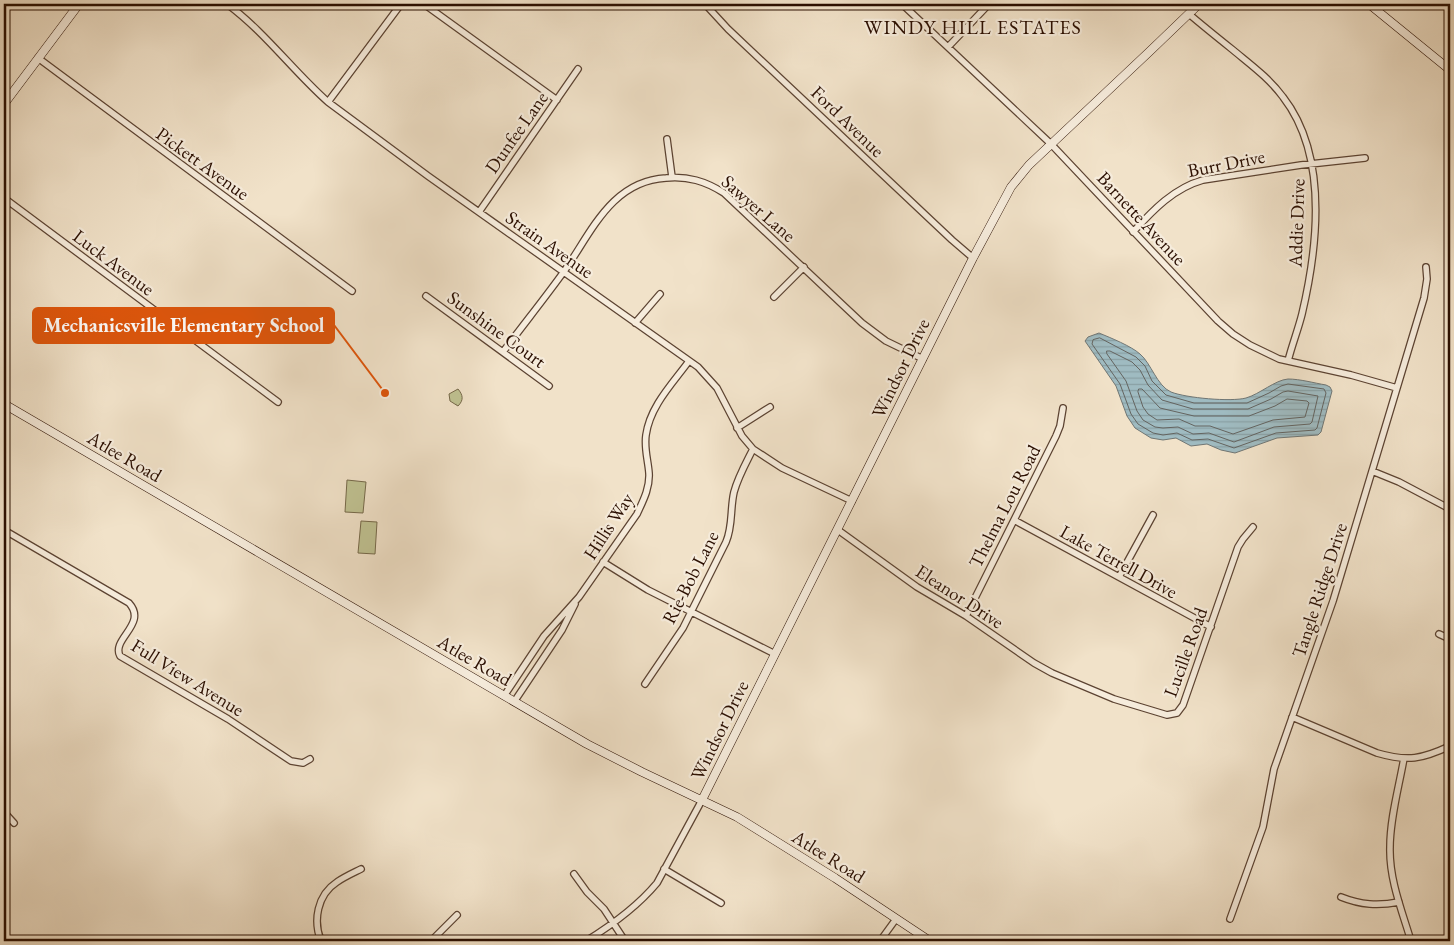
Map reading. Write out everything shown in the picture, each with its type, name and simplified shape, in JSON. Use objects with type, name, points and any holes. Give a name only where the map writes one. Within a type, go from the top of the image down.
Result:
[{"type":"street","points":[[4,104],[79,4]]},
{"type":"street","name":"Strain Avenue","points":[[227,4],[261,32],[328,102],[428,176],[703,372],[717,388],[737,428],[753,449],[782,468],[852,502]]},
{"type":"street","points":[[328,102],[401,4]]},
{"type":"street","points":[[424,4],[557,100]]},
{"type":"street","name":"Ford Avenue","points":[[705,4],[728,29],[973,258]]},
{"type":"street","name":"Barnette Avenue","points":[[902,4],[1050,144],[1218,321],[1233,334],[1264,352],[1288,361],[1351,375],[1397,388]]},
{"type":"street","points":[[948,47],[989,4]]},
{"type":"street","name":"Windsor Drive","points":[[702,800],[997,210],[1011,187],[1029,164],[1199,4]]},
{"type":"street","points":[[1369,4],[1450,70]]},
{"type":"street","name":"Addie Drive","points":[[1189,14],[1259,71],[1283,96],[1299,123],[1308,146],[1312,164],[1315,208],[1312,258],[1302,315],[1288,361]]},
{"type":"street","name":"Pickett Avenue","points":[[38,58],[352,291]]},
{"type":"street","name":"Dunfee Lane","points":[[479,212],[578,69]]},
{"type":"street","points":[[667,139],[672,177]]},
{"type":"street","name":"Burr Drive","points":[[1133,232],[1173,194],[1192,183],[1312,164],[1365,158]]},
{"type":"street","name":"Sawyer Lane","points":[[503,352],[564,272],[605,211],[618,197],[638,184],[672,177],[694,179],[713,186],[724,193],[862,323],[900,348],[923,359]]},
{"type":"street","name":"Luck Avenue","points":[[4,198],[278,402]]},
{"type":"street","points":[[774,297],[804,267]]},
{"type":"street","name":"Tangle Ridge Drive","points":[[1230,919],[1262,827],[1274,770],[1332,601],[1397,388],[1424,298],[1427,279],[1426,267]]},
{"type":"street","points":[[636,323],[660,294]]},
{"type":"street","name":"Sunshine Court","points":[[426,296],[549,386]]},
{"type":"street","name":"Hillis Way","points":[[514,702],[562,630],[579,597],[637,514],[649,483],[645,447],[648,426],[660,401],[689,361]]},
{"type":"street","name":"Atlee Road","points":[[4,404],[587,744],[737,817],[835,878],[930,941]]},
{"type":"street","points":[[737,428],[770,407]]},
{"type":"street","name":"Thelma Lou Road","points":[[966,616],[1056,436],[1063,408]]},
{"type":"street","name":"Rie-Bob Lane","points":[[645,684],[683,628],[728,537],[731,527],[734,492],[753,449]]},
{"type":"street","points":[[1372,471],[1399,482],[1450,509]]},
{"type":"street","points":[[1119,577],[1153,515]]},
{"type":"street","name":"Lake Terrell Drive","points":[[1014,520],[1210,627]]},
{"type":"street","name":"Lucille Road","points":[[1070,681],[1114,699],[1167,715],[1177,713],[1183,705],[1238,548],[1253,527]]},
{"type":"street","name":"Full View Avenue","points":[[4,530],[132,607],[134,622],[118,647],[120,656],[228,719],[291,761],[303,763],[310,759]]},
{"type":"street","name":"Eleanor Drive","points":[[838,530],[917,587],[966,616],[1034,663],[1070,681]]},
{"type":"street","points":[[603,562],[648,590],[775,654]]},
{"type":"street","name":"Hillis Way","points":[[504,696],[544,636],[579,597]]},
{"type":"street","points":[[1439,634],[1450,639]]},
{"type":"street","points":[[1292,717],[1377,753],[1404,758],[1423,757],[1450,746]]},
{"type":"street","points":[[1404,758],[1390,834],[1390,862],[1399,902],[1411,941]]},
{"type":"street","points":[[586,941],[613,924],[647,895],[657,882],[702,800]]},
{"type":"street","points":[[4,812],[14,823]]},
{"type":"street","points":[[664,869],[721,903]]},
{"type":"street","points":[[321,941],[317,915],[326,893],[336,882],[361,870]]},
{"type":"street","points":[[574,874],[587,892],[604,909],[625,941]]},
{"type":"street","points":[[1341,897],[1352,902],[1374,905],[1399,902]]},
{"type":"street","points":[[430,941],[457,915]]},
{"type":"street","points":[[880,941],[896,919]]},
{"type":"green space","points":[[458,389],[462,398],[458,406],[450,401],[449,394]]},
{"type":"green space","points":[[347,480],[366,482],[363,513],[345,512]]},
{"type":"green space","points":[[361,521],[377,522],[375,554],[358,553]]},
{"type":"water","points":[[1099,333],[1121,342],[1136,351],[1144,358],[1162,385],[1171,392],[1178,394],[1208,399],[1230,400],[1246,398],[1288,379],[1326,385],[1332,391],[1321,432],[1318,435],[1277,438],[1235,453],[1207,444],[1191,446],[1176,438],[1163,440],[1151,438],[1135,428],[1127,416],[1116,386],[1085,341],[1088,337]]},
{"type":"place","name":"Mechanicsville Elementary School","points":[[385,393]]},
{"type":"district","name":"WINDY HILL ESTATES","points":[[973,27]]}]
